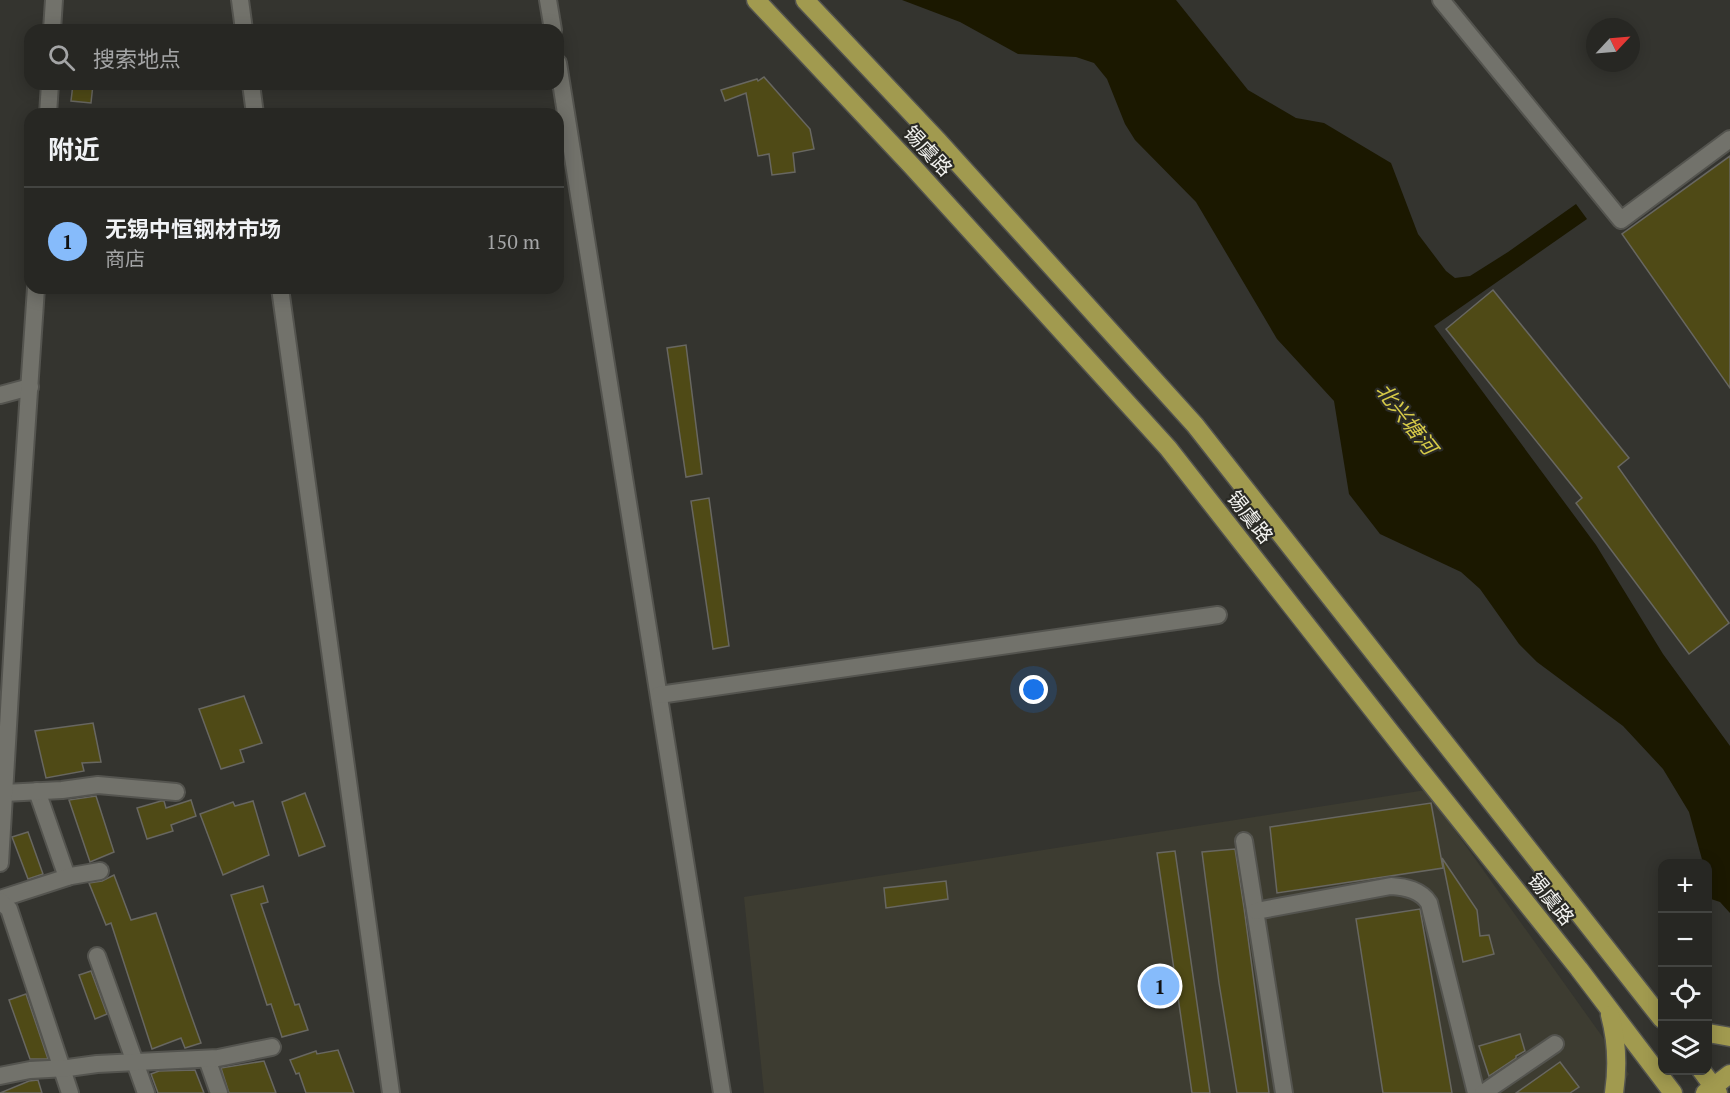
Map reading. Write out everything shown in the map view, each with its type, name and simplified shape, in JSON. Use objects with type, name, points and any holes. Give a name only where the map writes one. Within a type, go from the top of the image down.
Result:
[{"type":"main road","name":"锡虞路","points":[[756,0],[912,166],[1168,448],[1673,1093]]},
{"type":"main road","name":"锡虞路","points":[[805,0],[938,141],[1195,425],[1658,1014]]},
{"type":"main road","points":[[1647,999],[1658,1006]]},
{"type":"main road","points":[[1607,1006],[1617,1051],[1614,1093]]},
{"type":"main road","points":[[1712,1034],[1730,1037]]},
{"type":"main road","points":[[1703,1075],[1712,1091],[1730,1074]]},
{"type":"street","points":[[52,24],[54,0]]},
{"type":"street","points":[[240,0],[243,24]]},
{"type":"street","points":[[548,0],[552,24]]},
{"type":"street","points":[[1441,0],[1621,220],[1730,139]]},
{"type":"street","points":[[48,108],[50,90]]},
{"type":"street","points":[[252,90],[254,108]]},
{"type":"street","points":[[562,90],[722,1093]]},
{"type":"street","points":[[0,863],[36,294]]},
{"type":"street","points":[[281,294],[391,1093]]},
{"type":"street","points":[[0,395],[30,387]]},
{"type":"street","points":[[659,695],[1218,615]]},
{"type":"street","points":[[4,793],[62,790],[98,785],[176,792]]},
{"type":"street","points":[[37,791],[67,877]]},
{"type":"street","points":[[1244,841],[1284,1093]]},
{"type":"street","points":[[70,1093],[9,909],[0,900],[67,877],[100,871]]},
{"type":"street","points":[[1256,911],[1391,885],[1412,890],[1425,897],[1429,903],[1476,1093]]},
{"type":"street","points":[[97,956],[146,1093]]},
{"type":"street","points":[[1483,1093],[1555,1044]]},
{"type":"street","points":[[0,1076],[30,1070],[207,1059],[272,1047]]},
{"type":"street","points":[[207,1059],[219,1093]]},
{"type":"shaded area","points":[[1426,790],[1629,1074],[1616,1093],[764,1093],[744,897]]},
{"type":"water","name":"北兴塘河","points":[[902,0],[1176,0],[1248,90],[1296,118],[1324,123],[1391,163],[1418,234],[1446,271],[1455,278],[1470,276],[1576,204],[1587,219],[1434,326],[1596,545],[1663,654],[1730,746],[1730,913],[1720,902],[1712,899],[1712,859],[1702,859],[1689,812],[1663,769],[1623,726],[1537,662],[1519,644],[1480,589],[1461,572],[1380,534],[1349,494],[1334,401],[1277,339],[1196,202],[1135,140],[1125,124],[1107,79],[1094,63],[1076,57],[1018,54],[960,22]]},
{"type":"building","points":[[764,77],[810,129],[814,149],[793,153],[795,172],[772,175],[769,154],[758,156],[746,93],[725,101],[721,90],[757,79],[758,81]]},
{"type":"building","points":[[72,90],[92,90],[91,103],[71,101]]},
{"type":"building","points":[[1730,156],[1730,388],[1622,234]]},
{"type":"building","points":[[1493,290],[1629,458],[1618,467],[1729,623],[1689,654],[1576,503],[1582,498],[1446,329]]},
{"type":"building","points":[[686,345],[702,474],[686,477],[667,348]]},
{"type":"building","points":[[709,498],[729,646],[713,649],[691,501]]},
{"type":"building","points":[[244,696],[262,743],[240,750],[244,762],[221,769],[199,709]]},
{"type":"building","points":[[93,723],[101,762],[82,763],[84,771],[46,778],[35,731]]},
{"type":"building","points":[[305,793],[325,846],[299,856],[282,802]]},
{"type":"building","points":[[96,796],[114,852],[90,862],[69,800]]},
{"type":"building","points":[[191,800],[196,816],[171,825],[173,831],[147,839],[137,808],[164,801],[166,808]]},
{"type":"building","points":[[253,801],[269,855],[223,875],[200,814],[233,802],[235,806]]},
{"type":"building","points":[[1431,803],[1443,868],[1277,893],[1270,827]]},
{"type":"building","points":[[28,832],[43,874],[28,879],[12,837]]},
{"type":"building","points":[[1235,849],[1269,1093],[1237,1093],[1219,983],[1202,852]]},
{"type":"building","points":[[1175,851],[1210,1093],[1192,1093],[1157,853]]},
{"type":"building","points":[[1442,858],[1477,910],[1480,936],[1489,935],[1494,954],[1463,962]]},
{"type":"building","points":[[114,875],[131,920],[156,913],[201,1043],[185,1048],[181,1038],[152,1049],[111,923],[106,925],[89,883],[102,881]]},
{"type":"building","points":[[946,881],[948,899],[886,908],[884,888]]},
{"type":"building","points":[[263,886],[268,902],[261,904],[295,1005],[299,1004],[308,1030],[282,1037],[271,1004],[267,1005],[231,895]]},
{"type":"building","points":[[1420,909],[1452,1093],[1383,1093],[1356,919]]},
{"type":"building","points":[[91,971],[107,1014],[95,1019],[79,975]]},
{"type":"building","points":[[26,994],[48,1059],[30,1059],[9,1000]]},
{"type":"building","points":[[1520,1034],[1525,1051],[1489,1076],[1479,1046]]},
{"type":"building","points":[[338,1050],[354,1093],[306,1093],[299,1073],[296,1074],[290,1060],[316,1051],[317,1054]]},
{"type":"building","points":[[264,1061],[276,1093],[229,1093],[221,1068]]},
{"type":"building","points":[[1560,1062],[1579,1087],[1570,1093],[1516,1093]]},
{"type":"building","points":[[195,1070],[204,1093],[158,1093],[151,1074],[159,1071]]},
{"type":"building","points":[[38,1080],[42,1093],[0,1093],[29,1081]]},
{"type":"place","name":"无锡中恒钢材市场","points":[[1160,986]]}]
